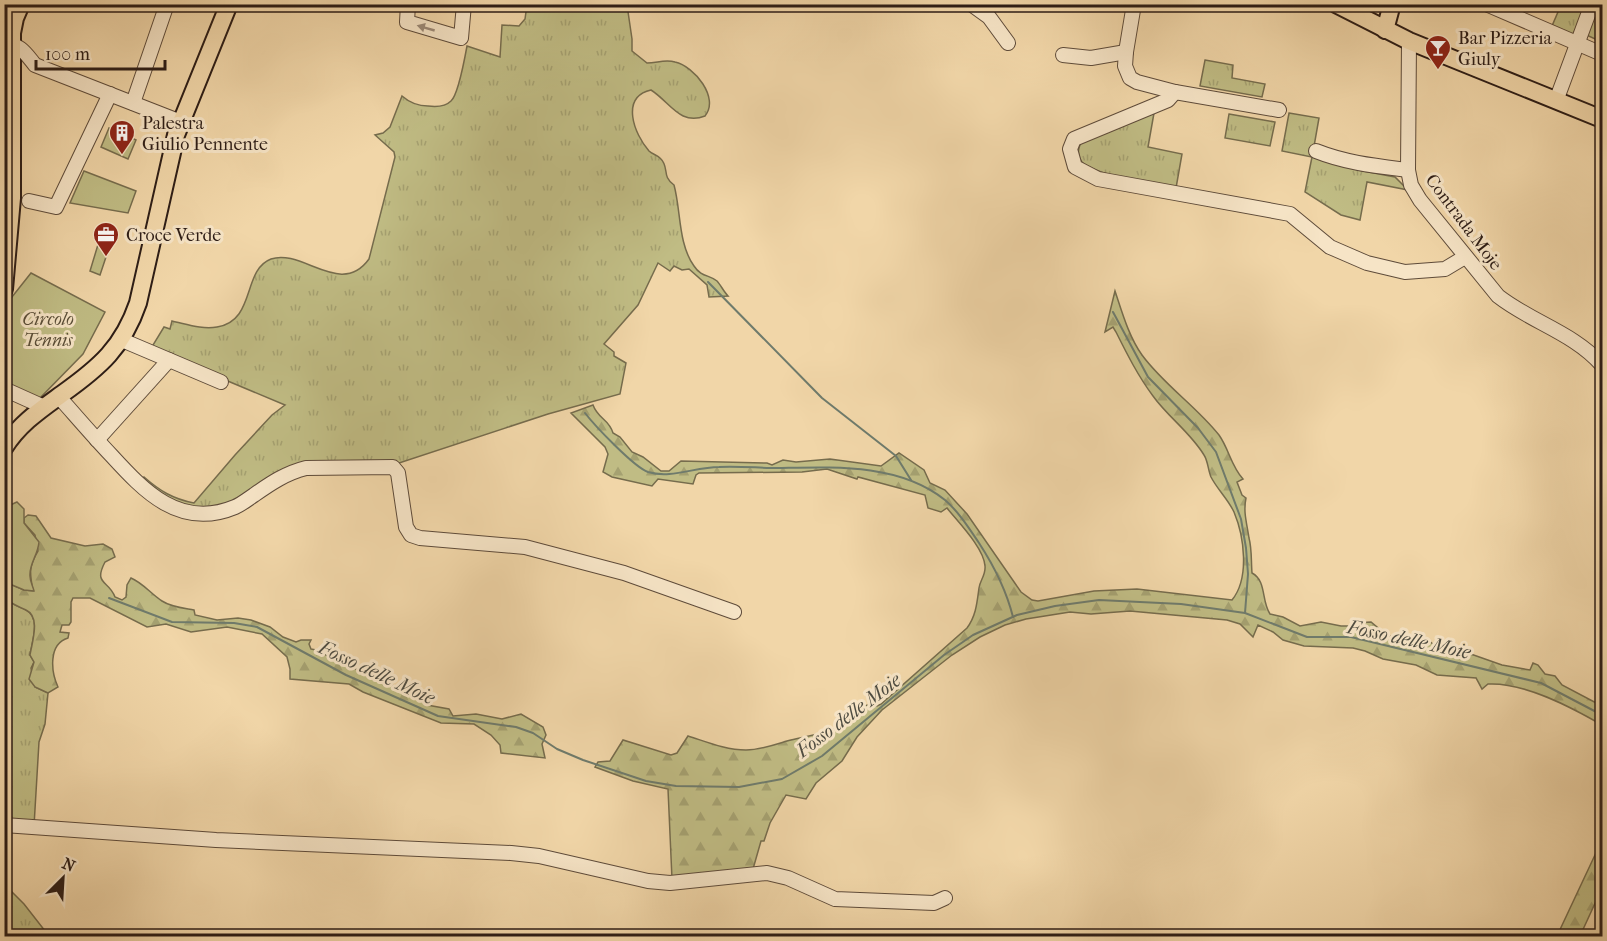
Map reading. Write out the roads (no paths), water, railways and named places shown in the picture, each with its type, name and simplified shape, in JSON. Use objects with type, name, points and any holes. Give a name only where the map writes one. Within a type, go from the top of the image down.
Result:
[{"type":"main road","points":[[7,444],[25,421],[85,376],[122,340],[138,303],[181,122],[229,4]]},
{"type":"main road","points":[[1336,4],[1408,41],[1602,120]]},
{"type":"main road","points":[[1385,30],[1392,4]]},
{"type":"main road","points":[[4,289],[12,198],[8,45],[13,17]]},
{"type":"street","points":[[133,103],[167,4]]},
{"type":"street","points":[[408,4],[407,22],[461,38],[464,4]]},
{"type":"street","points":[[971,4],[990,17],[1008,43]]},
{"type":"street","points":[[1134,4],[1125,66],[1130,78],[1144,86],[1279,110]]},
{"type":"street","points":[[1486,4],[1602,54]]},
{"type":"street","points":[[1556,101],[1593,4],[1602,11]]},
{"type":"street","name":"Contrada Moje","points":[[1408,41],[1408,170],[1411,185],[1420,200],[1498,296],[1511,306],[1590,351],[1602,365]]},
{"type":"street","points":[[8,45],[22,48],[35,65],[181,122]]},
{"type":"street","points":[[1063,55],[1091,58],[1126,52]]},
{"type":"street","points":[[1175,92],[1168,100],[1074,139],[1070,149],[1075,167],[1098,178],[1290,214],[1330,247],[1367,263],[1405,272],[1445,269],[1465,257]]},
{"type":"street","points":[[29,201],[56,207],[110,94]]},
{"type":"street","points":[[1316,151],[1359,164],[1408,170]]},
{"type":"street","points":[[122,340],[221,382]]},
{"type":"street","points":[[97,440],[169,360]]},
{"type":"street","points":[[4,389],[44,407]]},
{"type":"street","points":[[59,397],[137,483],[154,498],[168,506],[195,512],[221,512],[237,507],[292,471],[306,468],[393,467],[398,473],[406,527],[411,535],[420,538],[525,547],[624,573],[734,612]]},
{"type":"street","points":[[4,825],[216,840],[511,853],[538,856],[648,881],[670,883],[767,873],[789,878],[836,900],[934,903],[945,898]]},
{"type":"waterway","points":[[708,282],[822,398],[896,456],[911,480]]},
{"type":"waterway","points":[[1113,312],[1148,377],[1198,428],[1216,452],[1241,519],[1248,574],[1245,613]]},
{"type":"waterway","points":[[585,413],[625,455],[642,469],[657,474],[726,467],[843,468],[886,473],[927,488],[950,504],[975,537],[999,578],[1013,617]]},
{"type":"waterway","name":"Fosso delle Moie","points":[[109,598],[172,622],[234,623],[257,627],[346,675],[438,716],[516,727],[533,733],[557,749],[583,760],[646,781],[676,786],[739,787],[782,779],[822,756],[944,655],[973,635],[1017,615],[1055,606],[1099,600],[1181,604],[1245,613],[1307,637],[1351,637],[1541,683],[1602,715]]},
{"type":"place","name":"Bar Pizzeria Giuly","points":[[1438,71]]},
{"type":"place","name":"Palestra Giulio Pennente","points":[[122,156]]},
{"type":"place","name":"Croce Verde","points":[[106,258]]},
{"type":"park label","name":"Circolo Tennis","points":[[48,329]]}]
